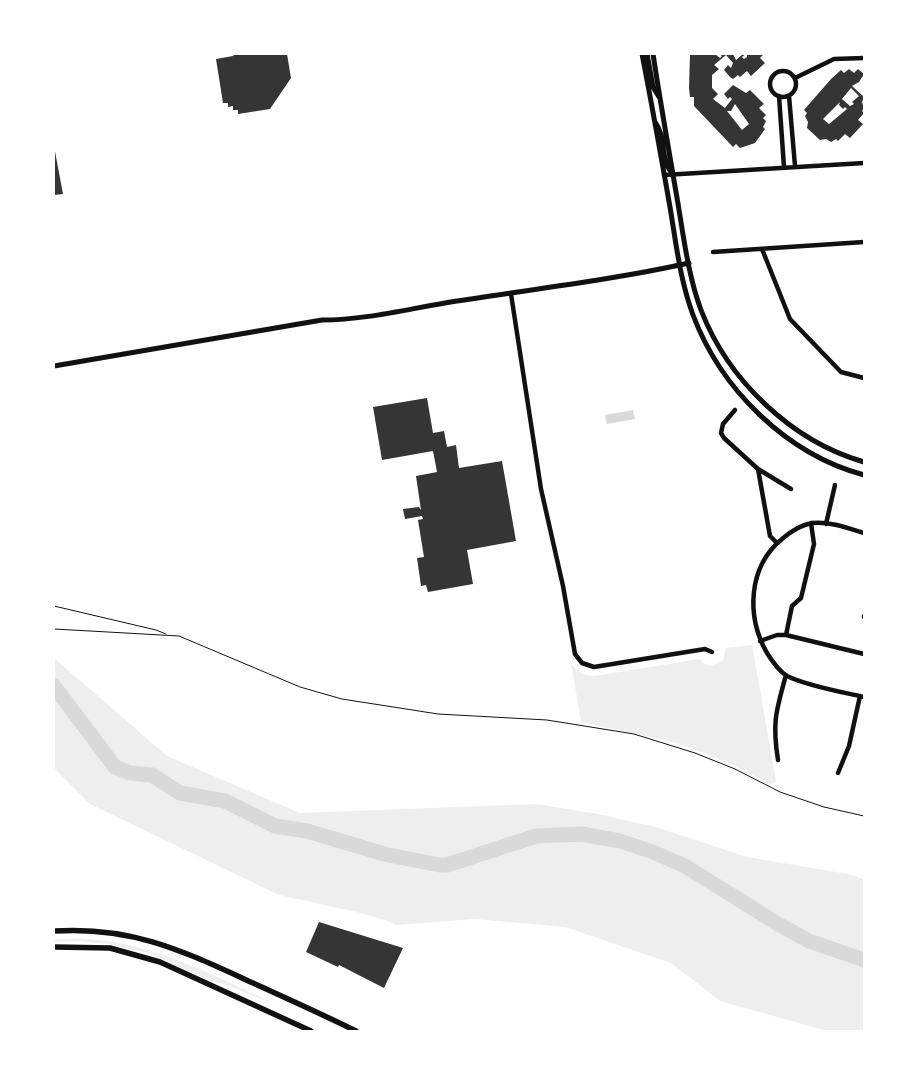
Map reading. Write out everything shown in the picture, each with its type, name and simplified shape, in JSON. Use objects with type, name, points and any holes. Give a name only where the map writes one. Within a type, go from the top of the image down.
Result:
[{"type":"main road","points":[[54,931],[75,929],[112,932],[167,945],[356,1031]]},
{"type":"main road","points":[[54,947],[110,948],[160,962],[311,1031]]},
{"type":"street","points":[[642,54],[679,265],[687,297],[698,327],[717,362],[738,392],[771,424],[800,446],[830,462],[864,475]]},
{"type":"street","points":[[647,54],[653,87],[659,97]]},
{"type":"street","points":[[653,54],[689,263],[702,311],[716,342],[742,380],[772,410],[793,427],[834,451],[864,462]]},
{"type":"street","points":[[795,78],[834,59],[864,58]]},
{"type":"street","points":[[789,96],[779,96],[773,92],[770,84],[775,74],[786,72],[795,78]]},
{"type":"street","points":[[795,78],[795,88],[789,96],[795,166]]},
{"type":"street","points":[[779,96],[784,167]]},
{"type":"street","points":[[654,121],[660,128],[667,168],[673,174]]},
{"type":"street","points":[[664,175],[864,162]]},
{"type":"street","points":[[713,252],[864,242]]},
{"type":"street","points":[[762,249],[790,319],[841,372],[864,378]]},
{"type":"street","points":[[54,366],[322,320],[349,320],[689,263]]},
{"type":"street","points":[[511,294],[541,489],[563,586],[575,654],[582,663],[594,667],[705,649],[712,652]]},
{"type":"street","points":[[735,410],[723,424],[721,433],[724,438],[758,469],[791,489]]},
{"type":"street","points":[[758,469],[770,536],[777,543]]},
{"type":"street","points":[[826,524],[834,485]]},
{"type":"street","points":[[786,635],[792,606],[801,598],[814,544],[811,523]]},
{"type":"street","points":[[838,773],[849,746],[862,697],[786,675],[772,661],[760,641],[753,615],[753,592],[756,578],[770,549],[791,531],[811,523],[826,524],[864,533]]},
{"type":"street","points":[[760,641],[777,635],[786,635],[864,654]]},
{"type":"street","points":[[778,760],[774,734],[775,717],[786,675]]},
{"type":"path","points":[[54,606],[156,630],[193,641],[300,687],[342,699],[438,714],[548,720],[634,734],[703,756],[735,769],[780,792],[824,807],[864,816]]},
{"type":"path","points":[[54,629],[69,632],[166,634]]},
{"type":"shaded area","points":[[633,410],[635,419],[607,424],[605,415]]},
{"type":"shaded area","points":[[752,645],[776,781],[774,783],[770,784],[727,762],[677,743],[581,722],[571,663],[581,673],[595,676],[699,659],[705,664],[713,666],[723,660],[726,648]]},
{"type":"shaded area","points":[[54,658],[167,756],[300,813],[537,804],[598,814],[656,827],[747,857],[848,874],[864,879],[864,1031],[827,1031],[720,1001],[671,963],[565,927],[475,919],[396,925],[361,913],[279,895],[90,804],[54,768]]},
{"type":"shaded area","points":[[77,939],[122,943],[165,955],[207,972],[269,1002],[227,985],[206,979],[148,953],[108,944],[74,941],[54,942],[54,940]]},
{"type":"building","points":[[235,54],[287,54],[291,78],[270,109],[238,114],[238,110],[233,110],[233,106],[228,107],[228,103],[223,103],[216,59]]},
{"type":"building","points":[[690,54],[715,54],[720,58],[722,56],[719,54],[733,54],[736,60],[743,54],[746,54],[742,57],[744,59],[747,57],[747,54],[764,54],[760,58],[765,63],[751,76],[747,71],[740,77],[738,75],[733,79],[724,70],[728,65],[731,68],[733,63],[726,55],[714,65],[719,69],[712,75],[712,88],[718,94],[713,99],[725,108],[732,99],[730,97],[728,99],[724,94],[733,85],[746,93],[750,90],[764,104],[759,108],[766,115],[763,118],[766,121],[763,127],[765,129],[755,143],[740,148],[736,144],[733,147],[694,106],[694,97],[690,97]],"holes":[[[735,104],[749,124],[742,130],[727,111],[731,111]]]},
{"type":"building","points":[[849,69],[854,73],[858,69],[864,74],[859,82],[852,86],[864,97],[862,102],[864,108],[862,111],[864,113],[858,120],[863,124],[850,138],[845,134],[838,141],[836,139],[831,142],[826,139],[820,140],[807,128],[808,122],[805,116],[807,113],[804,110],[831,79],[841,70],[844,73]],"holes":[[[851,88],[859,96],[852,102],[854,104],[850,106],[842,99]],[[840,102],[839,105],[843,109],[845,107],[847,109],[829,124],[823,119]]]},
{"type":"building","points":[[54,146],[63,194],[54,195]]},
{"type":"building","points":[[427,398],[433,433],[444,431],[447,447],[456,445],[459,468],[502,461],[516,541],[467,550],[473,584],[428,592],[426,585],[421,586],[417,558],[424,557],[418,520],[423,519],[422,516],[405,519],[403,509],[419,507],[421,510],[416,476],[437,472],[433,451],[382,460],[373,407]]},
{"type":"building","points":[[319,922],[403,948],[384,988],[339,965],[338,967],[306,952]]},
{"type":"waterway","points":[[54,686],[115,767],[130,773],[152,775],[180,793],[225,801],[275,826],[307,831],[388,855],[440,865],[447,865],[536,836],[581,834],[620,841],[653,852],[685,866],[809,941],[864,960]]}]
